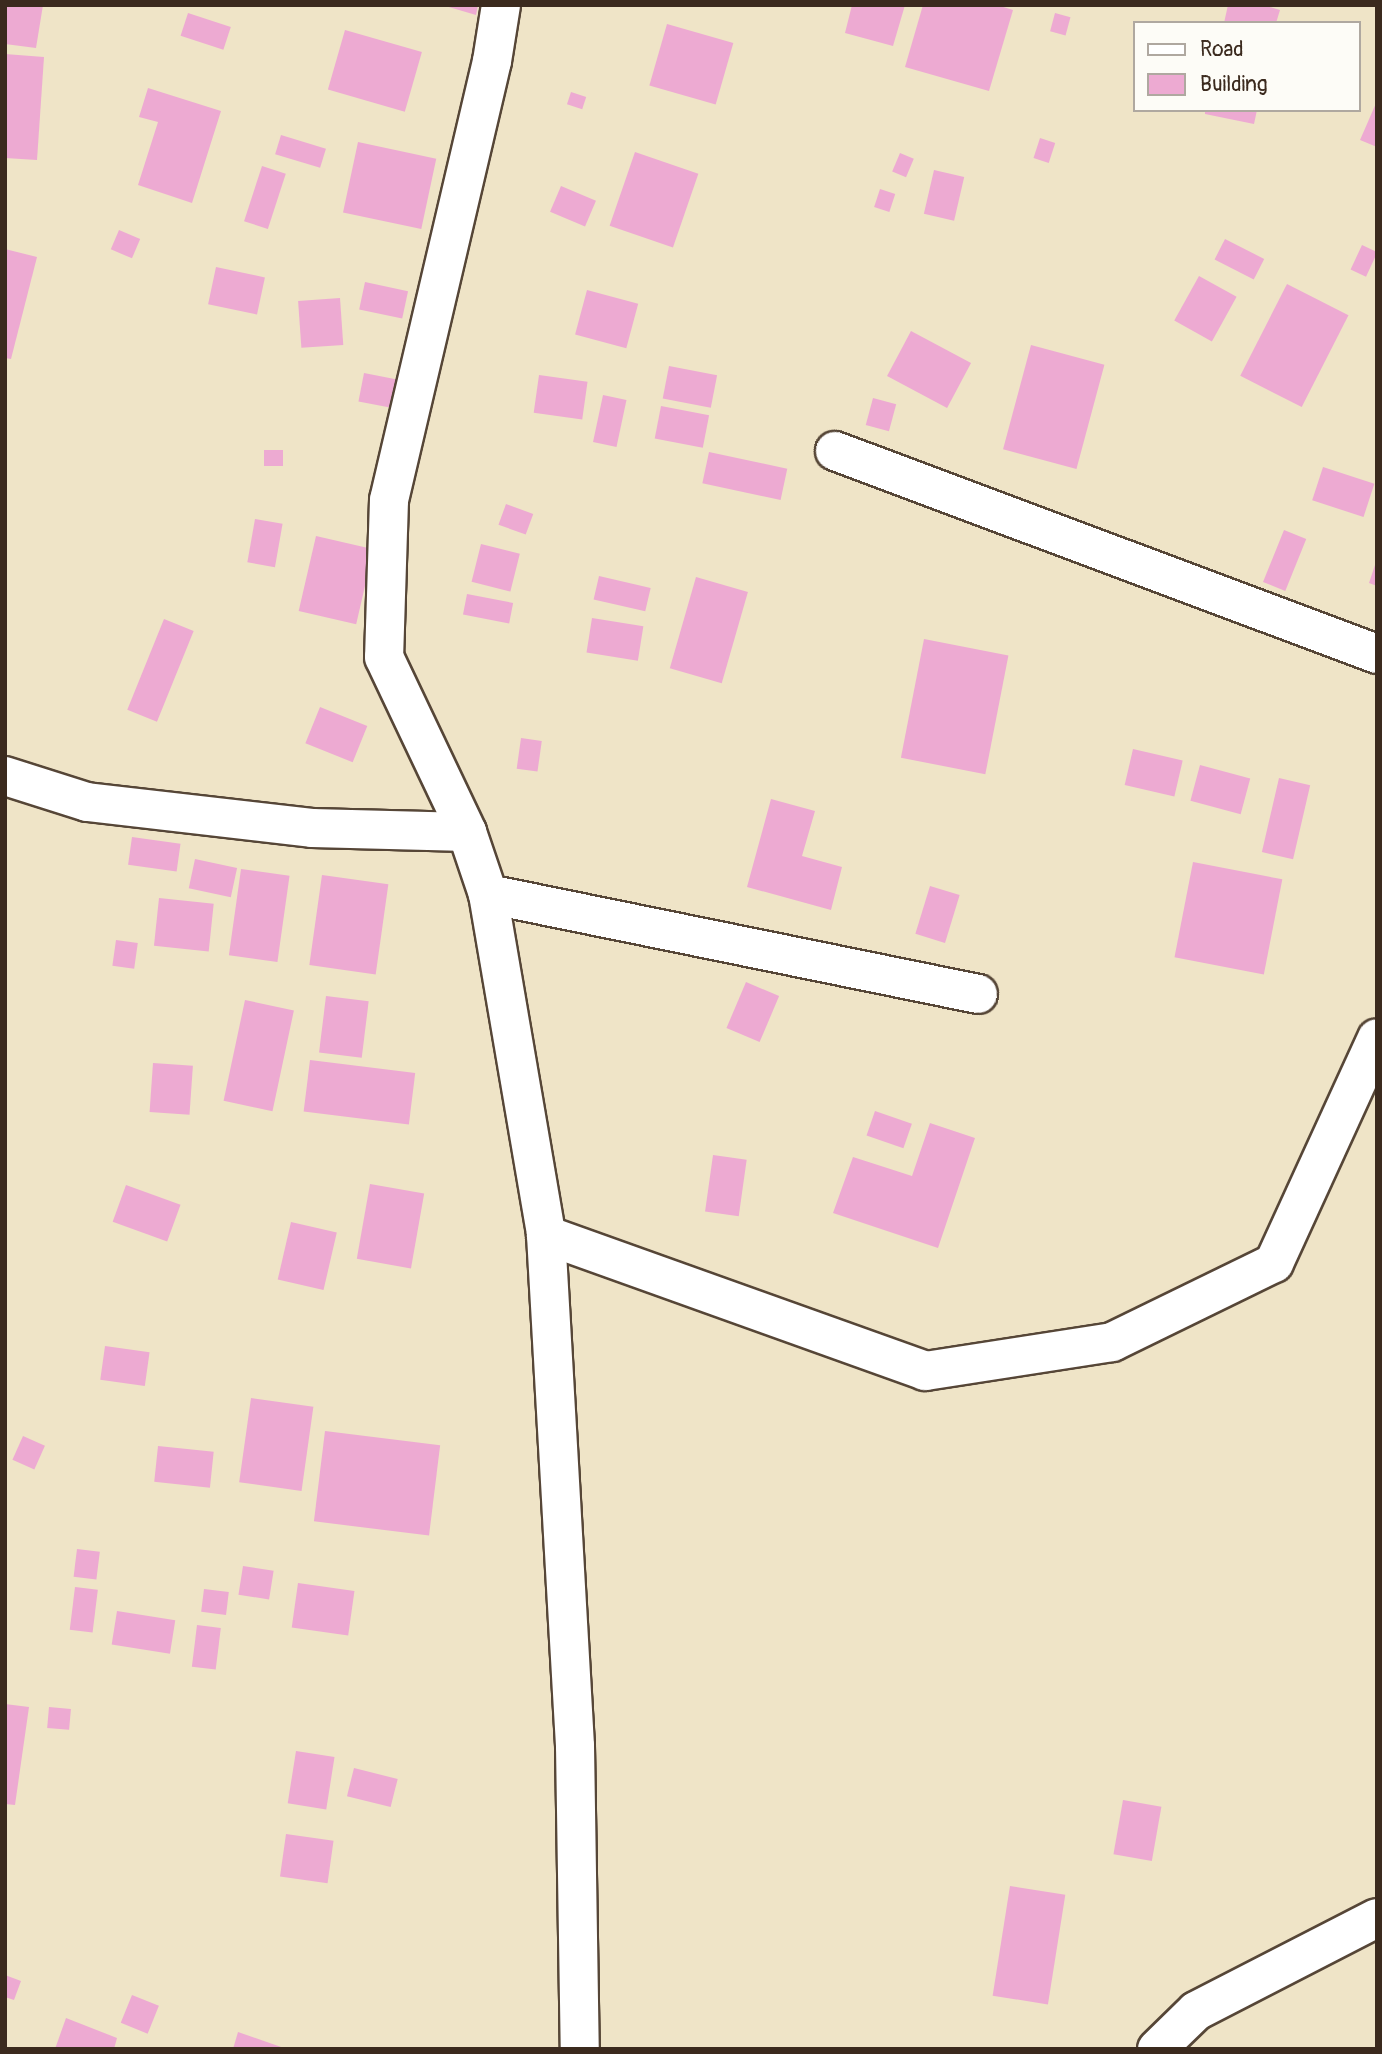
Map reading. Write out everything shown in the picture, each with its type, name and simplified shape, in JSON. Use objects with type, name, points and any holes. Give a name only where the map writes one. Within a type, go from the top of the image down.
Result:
[{"type":"street","points":[[501,5],[492,61],[389,500],[384,657],[467,832],[488,894],[546,1235],[575,1746],[580,2049]]},
{"type":"street","points":[[835,451],[1377,654]]},
{"type":"street","points":[[5,776],[88,802],[312,828],[467,832]]},
{"type":"street","points":[[488,894],[978,994]]},
{"type":"street","points":[[546,1235],[925,1371],[1112,1342],[1274,1263],[1377,1038]]},
{"type":"street","points":[[1157,2049],[1196,2011],[1377,1918]]},
{"type":"building","points":[[5,5],[43,5],[36,48],[5,44]]},
{"type":"building","points":[[442,5],[478,5],[476,15]]},
{"type":"building","points":[[852,5],[905,5],[893,46],[845,33]]},
{"type":"building","points":[[923,5],[997,5],[1013,10],[989,91],[905,67]]},
{"type":"building","points":[[1228,5],[1263,5],[1280,10],[1277,21],[1224,21]]},
{"type":"building","points":[[188,13],[231,27],[223,50],[181,36]]},
{"type":"building","points":[[1055,13],[1070,17],[1066,35],[1050,31]]},
{"type":"building","points":[[667,24],[733,43],[716,105],[649,86]]},
{"type":"building","points":[[345,30],[422,52],[405,112],[328,90]]},
{"type":"building","points":[[5,54],[44,57],[37,160],[5,158]]},
{"type":"building","points":[[148,88],[221,111],[192,203],[138,185],[158,122],[139,117]]},
{"type":"building","points":[[571,92],[586,97],[582,109],[567,104]]},
{"type":"building","points":[[1377,101],[1377,147],[1360,140]]},
{"type":"building","points":[[1205,112],[1257,112],[1254,124]]},
{"type":"building","points":[[281,135],[326,149],[320,168],[275,154]]},
{"type":"building","points":[[1040,138],[1055,143],[1049,163],[1034,158]]},
{"type":"building","points":[[358,142],[436,159],[421,229],[343,212]]},
{"type":"building","points":[[635,152],[698,174],[673,248],[610,226]]},
{"type":"building","points":[[900,153],[914,159],[906,177],[892,171]]},
{"type":"building","points":[[262,166],[286,174],[268,229],[244,221]]},
{"type":"building","points":[[934,170],[964,177],[954,221],[924,214]]},
{"type":"building","points":[[561,186],[596,201],[585,227],[550,212]]},
{"type":"building","points":[[880,189],[895,194],[889,212],[874,207]]},
{"type":"building","points":[[119,230],[140,239],[132,258],[111,249]]},
{"type":"building","points":[[1225,239],[1264,259],[1254,279],[1215,259]]},
{"type":"building","points":[[1362,245],[1377,252],[1366,277],[1351,269]]},
{"type":"building","points":[[5,249],[37,257],[11,359],[5,358]]},
{"type":"building","points":[[216,267],[265,277],[257,315],[208,304]]},
{"type":"building","points":[[1199,276],[1237,297],[1212,341],[1174,321]]},
{"type":"building","points":[[365,282],[408,291],[402,319],[359,309]]},
{"type":"building","points":[[1287,284],[1348,315],[1302,407],[1240,376]]},
{"type":"building","points":[[587,290],[638,304],[626,348],[575,334]]},
{"type":"building","points":[[340,298],[343,345],[301,348],[298,301]]},
{"type":"building","points":[[911,331],[971,363],[947,408],[887,376]]},
{"type":"building","points":[[1031,345],[1104,365],[1076,469],[1003,449]]},
{"type":"building","points":[[669,366],[717,375],[711,408],[663,398]]},
{"type":"building","points":[[364,373],[407,381],[402,410],[358,401]]},
{"type":"building","points":[[539,375],[588,382],[582,419],[534,413]]},
{"type":"building","points":[[603,395],[626,400],[616,447],[593,442]]},
{"type":"building","points":[[873,398],[896,404],[889,431],[866,425]]},
{"type":"building","points":[[661,406],[709,415],[703,448],[655,438]]},
{"type":"building","points":[[264,450],[283,450],[283,466],[264,466]]},
{"type":"building","points":[[709,452],[787,469],[781,500],[702,483]]},
{"type":"building","points":[[1323,467],[1374,484],[1364,517],[1312,500]]},
{"type":"building","points":[[506,504],[533,514],[526,535],[498,525]]},
{"type":"building","points":[[255,519],[283,524],[275,567],[247,562]]},
{"type":"building","points":[[1284,530],[1306,539],[1285,591],[1263,582]]},
{"type":"building","points":[[316,536],[373,549],[356,624],[299,611]]},
{"type":"building","points":[[481,544],[520,554],[510,592],[472,582]]},
{"type":"building","points":[[1377,562],[1377,586],[1369,583]]},
{"type":"building","points":[[599,576],[651,588],[645,611],[594,599]]},
{"type":"building","points":[[696,577],[748,592],[722,683],[670,668]]},
{"type":"building","points":[[467,594],[513,603],[509,624],[463,615]]},
{"type":"building","points":[[592,618],[643,626],[638,661],[587,653]]},
{"type":"building","points":[[164,619],[194,631],[157,722],[127,710]]},
{"type":"building","points":[[924,639],[1008,655],[985,774],[901,758]]},
{"type":"building","points":[[320,707],[367,726],[353,762],[305,743]]},
{"type":"building","points":[[521,738],[542,741],[537,772],[517,769]]},
{"type":"building","points":[[1133,749],[1183,760],[1174,797],[1125,785]]},
{"type":"building","points":[[1200,765],[1250,778],[1241,814],[1190,801]]},
{"type":"building","points":[[1279,778],[1310,785],[1293,859],[1262,852]]},
{"type":"building","points":[[771,799],[815,811],[802,856],[842,867],[831,910],[747,887]]},
{"type":"building","points":[[132,837],[181,844],[177,872],[128,865]]},
{"type":"building","points":[[195,859],[237,868],[231,897],[189,888]]},
{"type":"building","points":[[1193,862],[1282,879],[1264,975],[1174,957]]},
{"type":"building","points":[[241,869],[290,876],[277,962],[229,955]]},
{"type":"building","points":[[322,875],[388,884],[376,974],[309,965]]},
{"type":"building","points":[[930,886],[960,895],[945,943],[915,934]]},
{"type":"building","points":[[159,898],[214,904],[209,951],[154,946]]},
{"type":"building","points":[[116,940],[138,943],[134,969],[112,966]]},
{"type":"building","points":[[746,982],[779,996],[760,1042],[726,1028]]},
{"type":"building","points":[[326,996],[369,1001],[362,1058],[319,1053]]},
{"type":"building","points":[[245,1000],[294,1010],[272,1111],[224,1101]]},
{"type":"building","points":[[310,1060],[415,1073],[409,1125],[304,1112]]},
{"type":"building","points":[[153,1063],[193,1066],[189,1115],[150,1112]]},
{"type":"building","points":[[875,1111],[912,1124],[903,1148],[867,1136]]},
{"type":"building","points":[[930,1123],[975,1138],[938,1248],[833,1213],[853,1157],[912,1176]]},
{"type":"building","points":[[713,1155],[747,1160],[739,1216],[705,1211]]},
{"type":"building","points":[[370,1184],[424,1194],[411,1268],[357,1259]]},
{"type":"building","points":[[126,1185],[181,1205],[167,1241],[113,1222]]},
{"type":"building","points":[[291,1222],[337,1233],[324,1290],[278,1279]]},
{"type":"building","points":[[105,1346],[150,1352],[145,1386],[100,1380]]},
{"type":"building","points":[[251,1398],[313,1407],[302,1491],[239,1482]]},
{"type":"building","points":[[325,1431],[440,1445],[429,1535],[314,1521]]},
{"type":"building","points":[[23,1436],[45,1446],[34,1470],[12,1460]]},
{"type":"building","points":[[158,1446],[214,1452],[210,1488],[154,1482]]},
{"type":"building","points":[[77,1549],[100,1552],[96,1580],[74,1577]]},
{"type":"building","points":[[243,1566],[274,1571],[269,1599],[238,1595]]},
{"type":"building","points":[[298,1583],[354,1591],[348,1635],[292,1628]]},
{"type":"building","points":[[75,1587],[98,1590],[93,1632],[70,1630]]},
{"type":"building","points":[[204,1589],[229,1592],[226,1615],[201,1612]]},
{"type":"building","points":[[117,1611],[175,1620],[170,1654],[112,1645]]},
{"type":"building","points":[[197,1625],[221,1628],[216,1670],[192,1667]]},
{"type":"building","points":[[5,1704],[29,1707],[15,1805],[5,1804]]},
{"type":"building","points":[[49,1707],[71,1709],[69,1730],[47,1728]]},
{"type":"building","points":[[296,1751],[335,1757],[326,1809],[288,1803]]},
{"type":"building","points":[[354,1768],[398,1779],[391,1807],[347,1796]]},
{"type":"building","points":[[1123,1800],[1161,1807],[1152,1861],[1113,1854]]},
{"type":"building","points":[[286,1834],[334,1841],[328,1883],[280,1877]]},
{"type":"building","points":[[1010,1886],[1065,1895],[1048,2004],[993,1996]]},
{"type":"building","points":[[5,1975],[21,1981],[14,2000],[5,1997]]},
{"type":"building","points":[[132,1995],[159,2006],[148,2034],[121,2023]]},
{"type":"building","points":[[66,2018],[117,2038],[114,2049],[55,2049]]},
{"type":"building","points":[[238,2032],[284,2048],[284,2049],[233,2049]]}]
